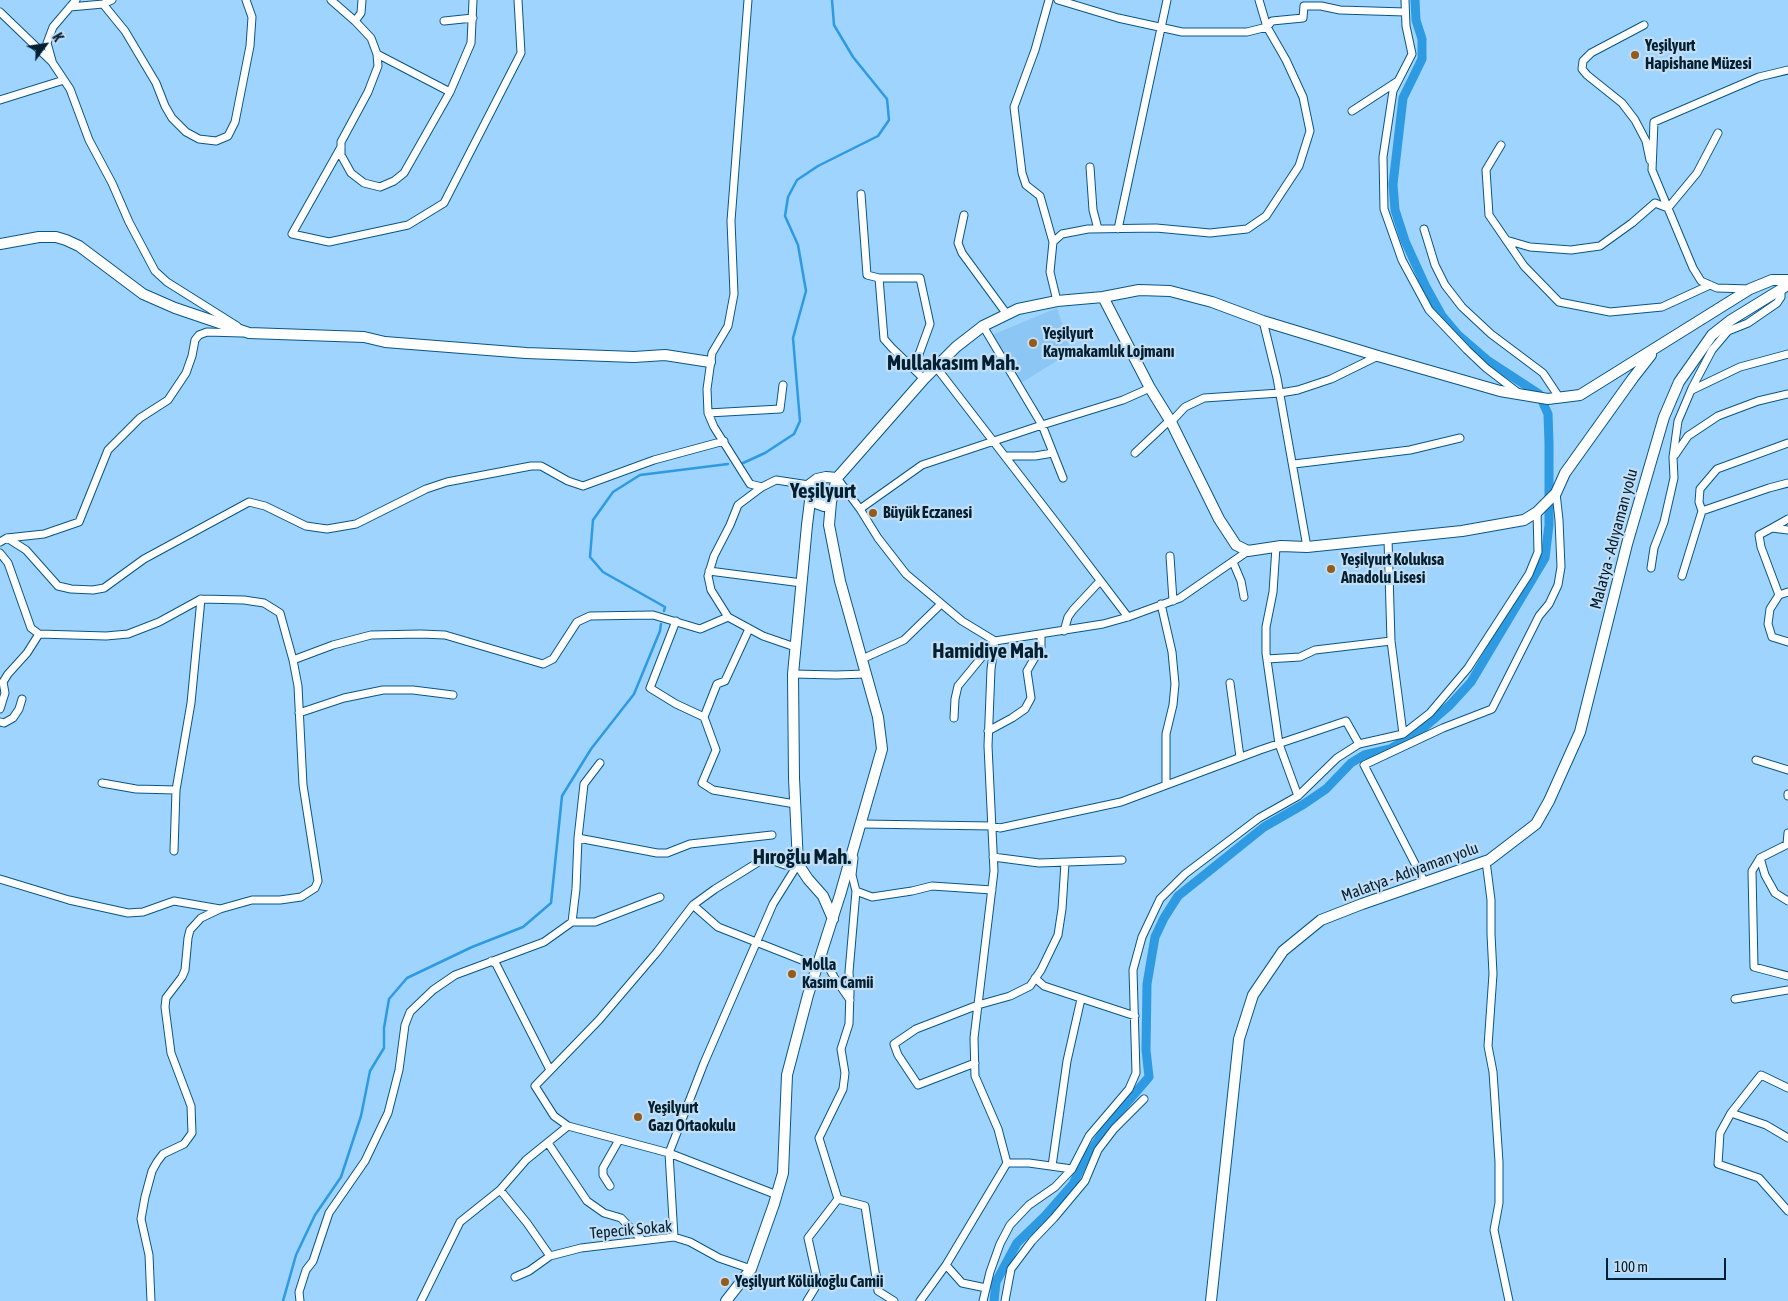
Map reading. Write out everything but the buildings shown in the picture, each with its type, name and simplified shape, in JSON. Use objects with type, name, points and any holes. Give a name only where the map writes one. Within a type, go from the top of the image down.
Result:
[{"type":"main road","points":[[0,244],[39,237],[56,237],[66,240],[79,246],[143,294],[175,308],[248,333],[364,337],[385,342],[526,353],[634,357],[665,355],[710,362]]},
{"type":"main road","points":[[726,1301],[751,1269],[777,1195],[783,1173],[787,1075],[808,995],[862,824],[882,749],[878,717],[840,580],[829,525],[831,502],[838,478],[936,367],[968,337],[984,326],[1018,309],[1057,301],[1103,297],[1139,290],[1170,291],[1212,302],[1264,321],[1378,356],[1500,391],[1548,399],[1580,395],[1750,289],[1772,280],[1788,280]]},
{"type":"main road","name":"Malatya - Adıyaman yolu","points":[[1211,1301],[1239,1040],[1253,994],[1283,951],[1321,920],[1486,861],[1536,824],[1549,801],[1580,732],[1627,544],[1664,417],[1679,382],[1712,335],[1731,320],[1784,287]]},
{"type":"main road","points":[[1103,297],[1150,388],[1170,421],[1219,519],[1236,544],[1248,551],[1276,547],[1307,547],[1462,531],[1524,520],[1538,512],[1552,498],[1565,473],[1632,378],[1656,348]]},
{"type":"main road","points":[[833,919],[823,896],[798,864],[793,674],[810,502],[809,485],[817,479],[826,477],[838,478]]},
{"type":"main road","points":[[810,502],[824,506],[831,502]]},
{"type":"street","points":[[52,62],[47,43],[53,27],[76,0]]},
{"type":"street","points":[[70,7],[103,4],[112,0]]},
{"type":"street","points":[[103,4],[125,30],[156,83],[172,118],[186,132],[199,139],[216,141],[228,136],[234,122],[250,46],[252,17],[246,0]]},
{"type":"street","points":[[331,0],[371,38],[377,54],[378,66],[372,83],[341,142],[341,155],[351,173],[364,183],[380,187],[394,181],[404,173],[450,92],[470,43],[473,0]]},
{"type":"street","points":[[355,21],[361,13],[362,0]]},
{"type":"street","points":[[341,147],[292,234],[329,242],[408,225],[444,204],[521,53],[518,0]]},
{"type":"street","points":[[748,0],[731,221],[734,294],[728,326],[712,354],[710,362],[708,413],[714,428],[724,441],[732,459],[750,484],[762,487]]},
{"type":"street","points":[[1049,0],[1035,50],[1014,107],[1022,173],[1026,185],[1040,196],[1053,242],[1050,272],[1057,301]]},
{"type":"street","points":[[1058,0],[1118,18],[1182,32],[1247,32],[1266,27],[1272,21],[1303,18],[1304,6],[1321,6],[1340,10],[1405,12]]},
{"type":"street","points":[[1118,229],[1167,0]]},
{"type":"street","points":[[1053,242],[1062,234],[1098,229],[1156,228],[1210,233],[1247,229],[1266,216],[1299,166],[1310,131],[1303,97],[1286,60],[1266,27],[1259,0]]},
{"type":"street","points":[[1405,0],[1406,26],[1412,54],[1393,91],[1383,157],[1384,209],[1402,260],[1429,310],[1486,368],[1521,394]]},
{"type":"street","points":[[0,12],[52,62],[70,89],[88,140],[112,183],[154,271],[167,282],[248,333]]},
{"type":"street","points":[[444,21],[473,18]]},
{"type":"street","points":[[1644,24],[1591,53],[1583,61],[1582,69],[1587,76],[1622,103],[1635,120],[1646,141],[1652,170],[1700,281],[1717,288],[1750,289]]},
{"type":"street","points":[[377,54],[450,92]]},
{"type":"street","points":[[1652,170],[1654,122],[1759,77],[1788,70]]},
{"type":"street","points":[[0,100],[64,80]]},
{"type":"street","points":[[1352,111],[1399,80]]},
{"type":"street","points":[[1668,208],[1697,173],[1718,134]]},
{"type":"street","points":[[1501,145],[1486,170],[1489,215],[1524,266],[1559,302],[1610,312],[1662,306],[1710,285]]},
{"type":"street","points":[[1090,167],[1093,210],[1098,229]]},
{"type":"street","points":[[861,194],[867,275],[879,278],[920,278],[930,324],[914,368]]},
{"type":"street","points":[[1506,240],[1530,247],[1570,250],[1600,246],[1655,204],[1668,208]]},
{"type":"street","points":[[964,215],[958,243],[962,253],[1006,314]]},
{"type":"street","points":[[1424,229],[1435,265],[1445,286],[1462,307],[1491,334],[1542,373],[1559,397]]},
{"type":"street","points":[[879,278],[884,339],[924,379]]},
{"type":"street","points":[[1650,568],[1654,548],[1664,522],[1674,478],[1673,457],[1678,421],[1692,390],[1712,350],[1728,331],[1748,323],[1778,303],[1784,287]]},
{"type":"street","points":[[1264,321],[1294,464],[1307,547]]},
{"type":"street","points":[[984,326],[1042,425],[1063,478]]},
{"type":"street","points":[[0,542],[7,538],[44,534],[79,522],[108,450],[140,418],[168,400],[186,373],[195,340],[207,332],[248,333]]},
{"type":"street","points":[[1692,390],[1740,367],[1788,354]]},
{"type":"street","points":[[1136,453],[1185,407],[1204,398],[1298,390],[1331,379],[1378,356]]},
{"type":"street","points":[[936,367],[1128,617]]},
{"type":"street","points":[[708,413],[780,409],[783,385]]},
{"type":"street","points":[[860,509],[922,465],[1123,400],[1150,388]]},
{"type":"street","points":[[1673,457],[1688,436],[1718,416],[1758,401],[1788,394]]},
{"type":"street","points":[[1294,464],[1410,450],[1460,438]]},
{"type":"street","points":[[7,538],[26,550],[58,586],[71,589],[93,590],[104,588],[144,559],[249,502],[265,506],[306,526],[327,529],[356,524],[426,489],[447,482],[531,466],[540,466],[568,481],[583,486],[654,460],[724,441]]},
{"type":"street","points":[[1682,576],[1702,511],[1699,502],[1700,489],[1717,469],[1788,443]]},
{"type":"street","points":[[1006,456],[1036,456],[1053,453]]},
{"type":"street","points":[[838,478],[878,538],[906,574],[962,621],[995,641],[1103,624],[1173,601],[1203,584],[1248,551]]},
{"type":"street","points":[[795,647],[763,636],[728,617],[711,590],[708,576],[714,556],[738,505],[762,487],[776,480],[809,485]]},
{"type":"street","points":[[1702,511],[1788,483]]},
{"type":"street","points":[[1425,883],[1364,765],[1444,728],[1492,710],[1539,616],[1549,604],[1558,585],[1561,567],[1559,520],[1552,498]]},
{"type":"street","points":[[983,1301],[992,1265],[1010,1225],[1029,1205],[1055,1187],[1072,1169],[1090,1136],[1129,1089],[1136,1073],[1134,970],[1142,937],[1160,899],[1184,874],[1244,829],[1259,818],[1298,796],[1338,758],[1360,744],[1402,734],[1430,713],[1468,668],[1529,574],[1538,552],[1538,512]]},
{"type":"street","points":[[1780,595],[1761,547],[1759,535],[1788,519]]},
{"type":"street","points":[[1772,528],[1788,530]]},
{"type":"street","points":[[1388,539],[1391,641],[1402,734]]},
{"type":"street","points":[[1276,547],[1272,592],[1266,627],[1267,659],[1278,744],[1298,796]]},
{"type":"street","points":[[0,553],[8,563],[31,628],[39,634],[106,636],[128,634],[159,622],[201,599],[244,600],[264,603],[280,613],[298,686],[303,785],[318,881],[315,888],[301,897],[280,900],[252,900],[220,909],[201,918],[190,930],[185,970],[166,998],[164,1007],[171,1053],[191,1106],[192,1133],[189,1140],[163,1154],[156,1162],[145,1197],[141,1219],[149,1255],[151,1301]]},
{"type":"street","points":[[1170,556],[1173,601]]},
{"type":"street","points":[[1233,562],[1241,581],[1244,596]]},
{"type":"street","points":[[709,572],[802,583]]},
{"type":"street","points":[[1064,631],[1068,617],[1073,610],[1100,581]]},
{"type":"street","points":[[1788,592],[1780,595],[1770,609],[1769,632],[1772,637],[1788,642]]},
{"type":"street","points":[[174,851],[176,790],[191,703],[201,599]]},
{"type":"street","points":[[862,659],[904,640],[942,604]]},
{"type":"street","points":[[1161,604],[1172,652],[1175,684],[1173,705],[1166,734],[1166,785]]},
{"type":"street","points":[[292,660],[371,635],[429,634],[446,635],[468,640],[543,664],[554,659],[577,622],[590,616],[654,615],[700,629],[728,617]]},
{"type":"street","points":[[676,621],[650,688],[676,704],[704,717]]},
{"type":"street","points":[[749,629],[725,681],[717,684],[704,717],[716,750],[702,783],[713,790],[795,804]]},
{"type":"street","points":[[0,709],[5,693],[4,682],[8,674],[27,653],[39,634]]},
{"type":"street","points":[[988,731],[1024,709],[1031,698],[1027,671],[1041,648],[1041,635]]},
{"type":"street","points":[[954,718],[958,686],[995,641]]},
{"type":"street","points":[[920,1301],[946,1265],[1007,1163],[998,1129],[975,1076],[974,1038],[994,871],[988,731],[991,669],[995,641]]},
{"type":"street","points":[[1267,659],[1300,656],[1315,650],[1391,641]]},
{"type":"street","points":[[793,674],[866,674]]},
{"type":"street","points":[[1230,683],[1240,757]]},
{"type":"street","points":[[299,713],[344,698],[383,690],[413,690],[453,695]]},
{"type":"street","points":[[0,722],[4,723],[13,718],[19,709],[22,699]]},
{"type":"street","points":[[862,824],[992,826],[1000,828],[1121,802],[1240,757],[1346,721],[1360,744]]},
{"type":"street","points":[[1756,760],[1788,770]]},
{"type":"street","points":[[572,922],[584,784],[600,763]]},
{"type":"street","points":[[102,783],[136,789],[176,790]]},
{"type":"street","points":[[1788,833],[1788,844],[1760,858],[1752,871],[1754,967],[1788,976]]},
{"type":"street","points":[[578,838],[667,853],[690,844],[772,835]]},
{"type":"street","points":[[838,1199],[819,1138],[843,1089],[845,1073],[841,1049],[849,1024],[851,938],[856,891],[852,874],[857,840]]},
{"type":"street","points":[[993,857],[1065,863],[1122,860]]},
{"type":"street","points":[[777,1195],[669,1153],[568,1126],[554,1116],[536,1086],[599,1020],[657,952],[693,905],[765,858],[786,865],[798,864]]},
{"type":"street","points":[[1760,858],[1765,875],[1775,893],[1788,901]]},
{"type":"street","points":[[1486,861],[1491,900],[1493,974],[1488,1046],[1493,1072],[1499,1162],[1499,1203],[1494,1230],[1509,1301]]},
{"type":"street","points":[[975,1063],[918,1085],[898,1055],[894,1044],[916,1029],[978,1005],[1010,996],[1030,986],[1042,970],[1058,935],[1065,863]]},
{"type":"street","points":[[674,1237],[669,1153],[704,1063],[773,904],[798,864]]},
{"type":"street","points":[[0,879],[69,900],[128,913],[143,912],[174,901],[220,909]]},
{"type":"street","points":[[856,891],[872,897],[912,892],[932,886],[992,890]]},
{"type":"street","points":[[300,1301],[299,1292],[306,1270],[313,1261],[329,1214],[365,1161],[388,1113],[399,1070],[405,1025],[410,1012],[433,990],[455,975],[544,942],[572,922],[595,922],[660,897]]},
{"type":"street","points":[[693,905],[718,927],[757,944],[817,966]]},
{"type":"street","points":[[821,953],[834,977],[850,1000]]},
{"type":"street","points":[[491,961],[496,964],[550,1070]]},
{"type":"street","points":[[834,977],[849,981]]},
{"type":"street","points":[[1035,978],[1044,986],[1135,1016]]},
{"type":"street","points":[[1735,999],[1788,990]]},
{"type":"street","points":[[1052,1166],[1067,1061],[1081,999]]},
{"type":"street","points":[[1788,1088],[1761,1075],[1731,1113],[1720,1133],[1718,1164],[1759,1178],[1788,1211]]},
{"type":"street","points":[[1006,1300],[1011,1268],[1032,1241],[1085,1182],[1098,1150],[1114,1128],[1144,1099]]},
{"type":"street","points":[[1731,1113],[1766,1125],[1788,1138]]},
{"type":"street","points":[[422,1301],[460,1222],[500,1190],[526,1160],[568,1126]]},
{"type":"street","points":[[610,1186],[603,1175],[603,1168],[619,1140]]},
{"type":"street","points":[[548,1142],[587,1202],[604,1214],[621,1218],[642,1240]]},
{"type":"street","points":[[1007,1163],[1072,1169]]},
{"type":"street","points":[[500,1190],[528,1223],[550,1256]]},
{"type":"street","points":[[806,1301],[818,1282],[808,1238],[838,1199]]},
{"type":"street","points":[[838,1199],[866,1206],[878,1292],[894,1301]]},
{"type":"street","name":"Tepecik Sokak","points":[[515,1277],[529,1271],[550,1256],[581,1248],[674,1237],[690,1242],[719,1258],[751,1269]]},
{"type":"street","points":[[946,1265],[962,1283],[986,1288]]},
{"type":"shaded area","name":"Yeşilyurt Kaymakamlık Lojmanı","points":[[1057,308],[1071,352],[1021,383],[992,335]]},
{"type":"waterway","points":[[743,463],[765,453],[794,434],[800,421],[793,338],[806,291],[798,245],[785,216],[788,197],[797,180],[818,166],[878,136],[889,120],[887,99],[853,57],[834,25],[832,0]]},
{"type":"waterway","points":[[994,1301],[996,1282],[1017,1243],[1045,1216],[1073,1184],[1084,1161],[1111,1121],[1149,1077],[1146,1050],[1147,984],[1155,937],[1178,896],[1264,827],[1326,789],[1351,763],[1364,755],[1390,749],[1421,730],[1450,705],[1471,682],[1545,558],[1549,525],[1548,414],[1539,394],[1487,360],[1458,335],[1442,316],[1426,287],[1405,241],[1395,210],[1393,184],[1403,98],[1422,59],[1422,39],[1416,20],[1415,0]]},
{"type":"waterway","points":[[664,611],[665,607],[603,572],[590,557],[593,520],[613,492],[640,475],[728,464]]},
{"type":"waterway","points":[[283,1301],[296,1255],[315,1215],[341,1177],[361,1116],[370,1071],[384,1048],[384,1028],[389,999],[407,978],[472,947],[523,927],[551,903],[562,796],[591,749],[634,694],[660,631],[661,624]]},
{"type":"place","name":"Yeşilyurt Hapishane Müzesi","points":[[1635,55]]},
{"type":"place","name":"Yeşilyurt Kaymakamlık Lojmanı","points":[[1033,343]]},
{"type":"place","name":"Büyük Eczanesi","points":[[873,513]]},
{"type":"place","name":"Yeşilyurt Kolukısa Anadolu Lisesi","points":[[1331,569]]},
{"type":"place","name":"Molla Kasım Camii","points":[[792,974]]},
{"type":"place","name":"Yeşilyurt Gazı Ortaokulu","points":[[638,1117]]},
{"type":"place","name":"Yeşilyurt Kölükoğlu Camii","points":[[725,1282]]},
{"type":"district","name":"Mullakasım Mah.","points":[[953,363]]},
{"type":"district","name":"Yeşilyurt","points":[[823,491]]},
{"type":"district","name":"Hamidiye Mah.","points":[[990,651]]},
{"type":"district","name":"Hıroğlu Mah.","points":[[802,857]]}]
